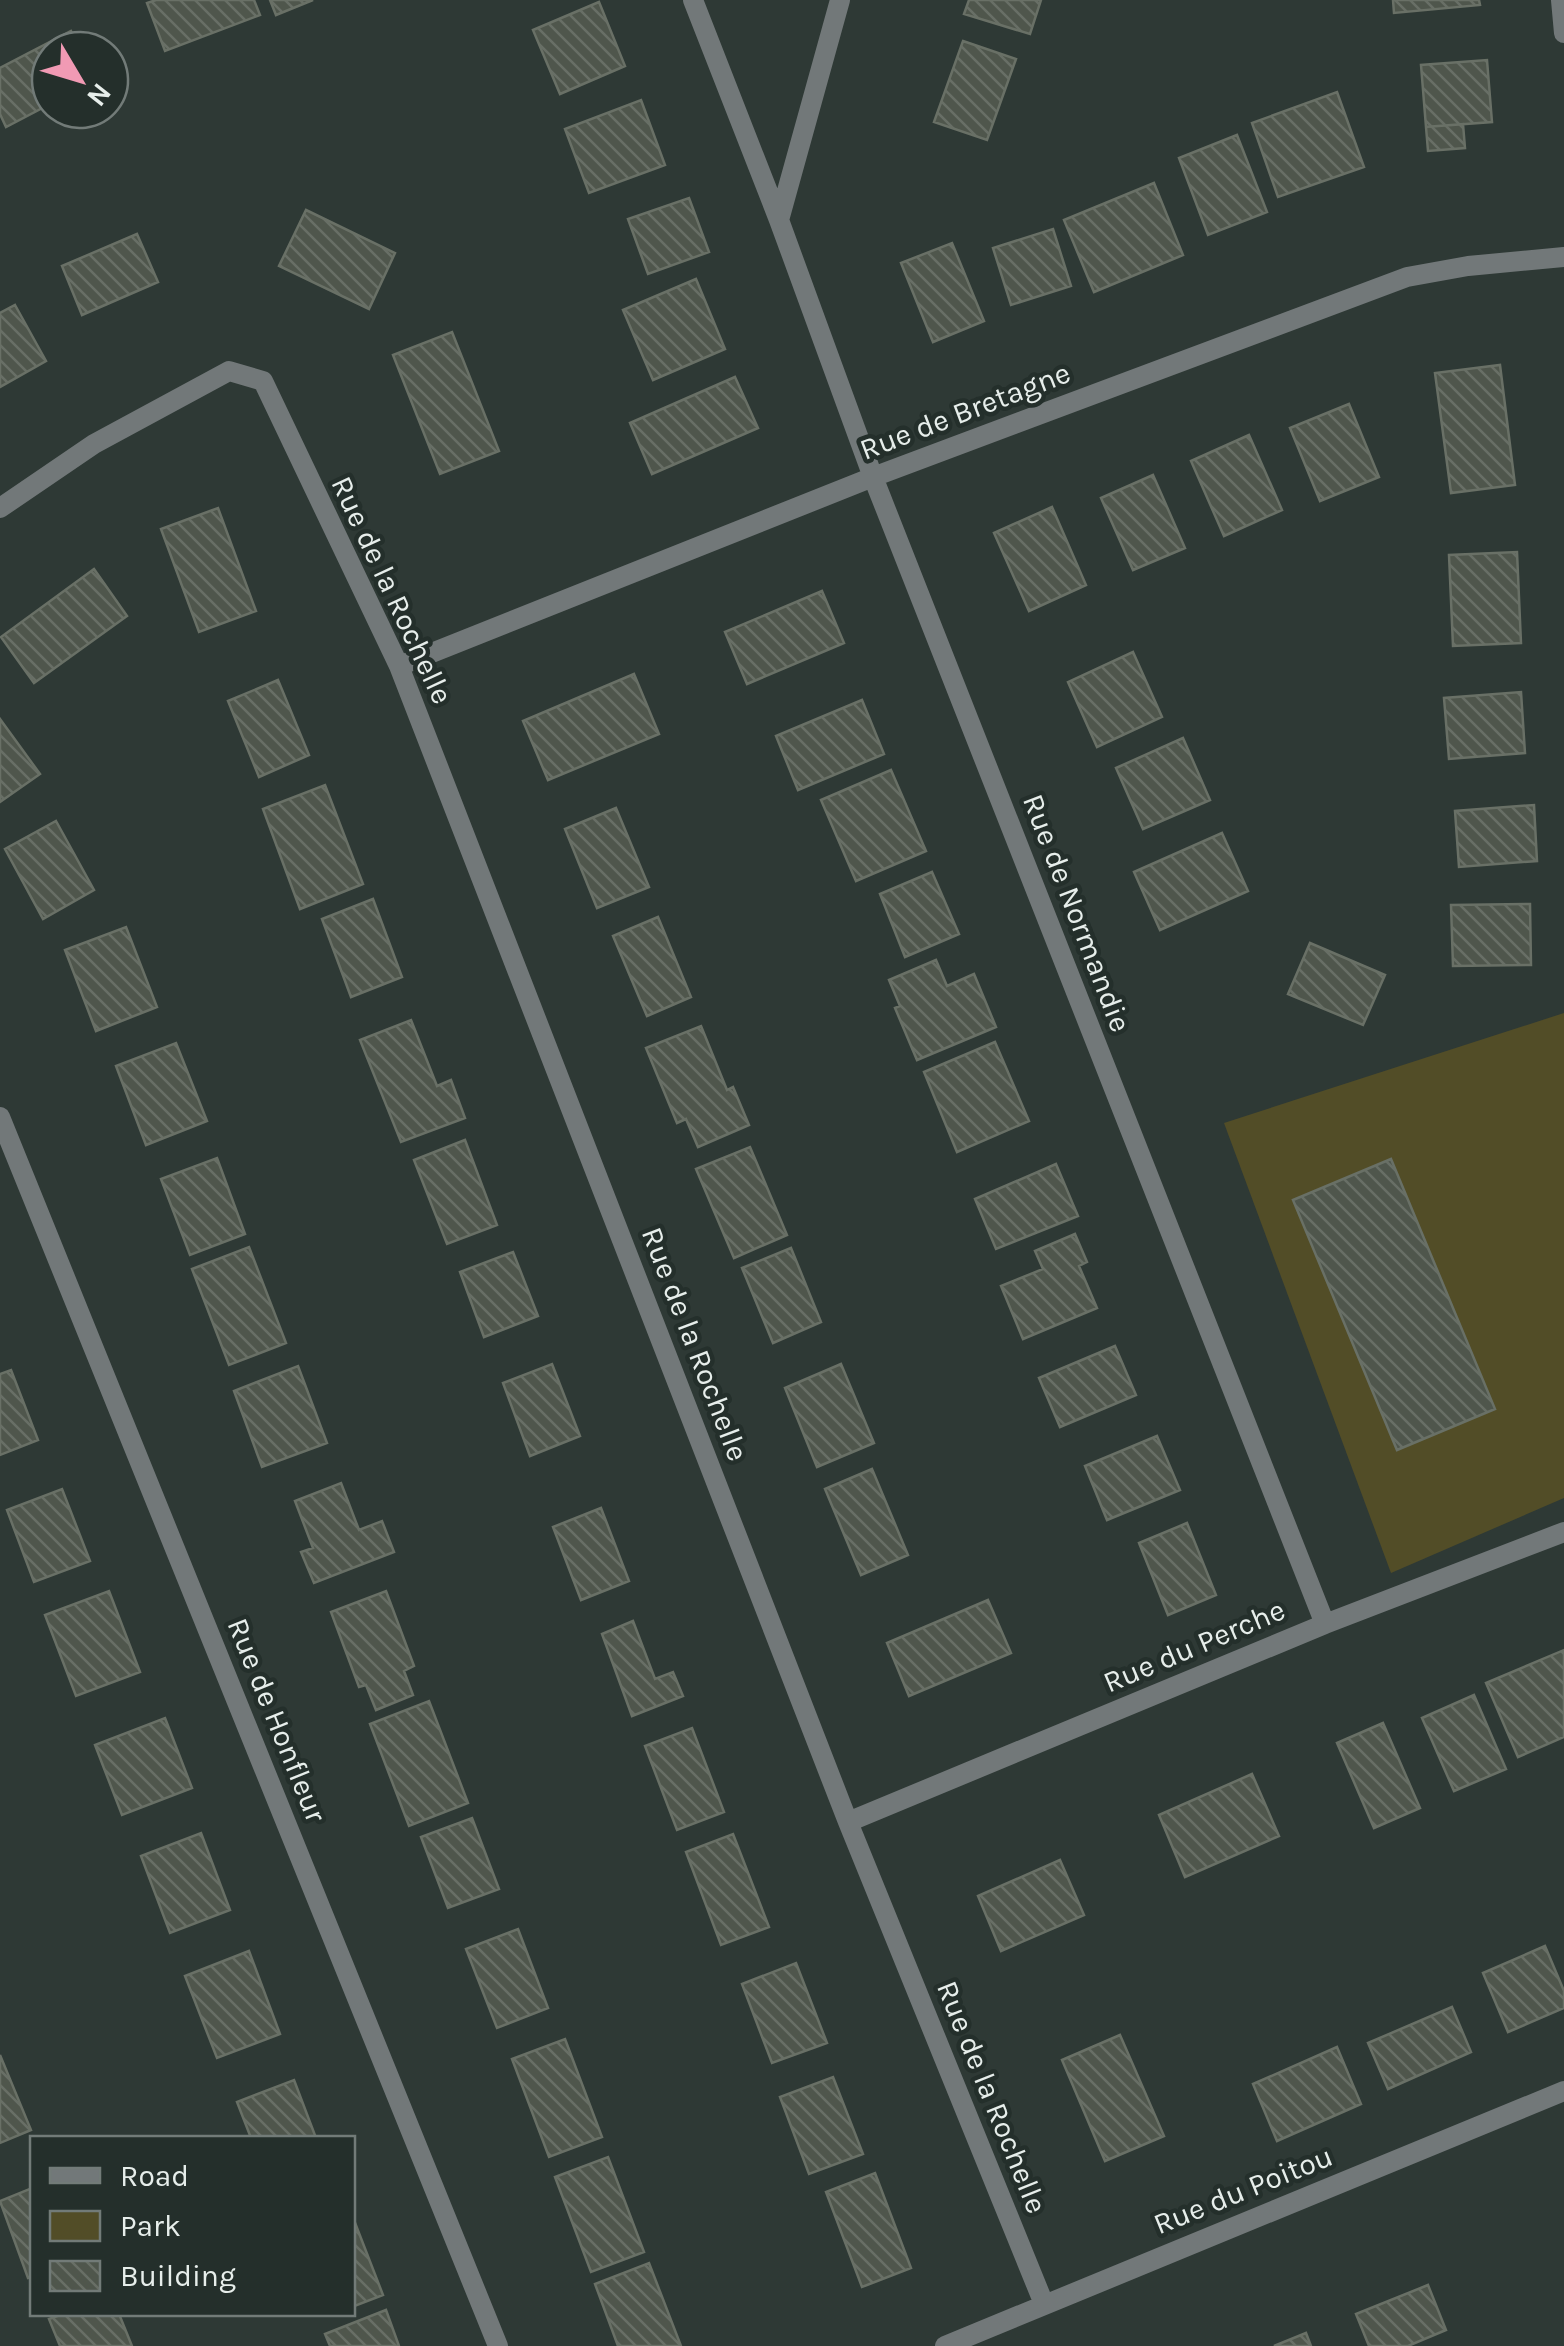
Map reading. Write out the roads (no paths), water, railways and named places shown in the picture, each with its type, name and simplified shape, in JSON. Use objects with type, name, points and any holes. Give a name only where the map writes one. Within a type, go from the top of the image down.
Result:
[{"type":"street","name":"Rue de Normandie","points":[[693,0],[780,220],[873,477],[1325,1624]]},
{"type":"street","points":[[780,220],[840,0]]},
{"type":"street","points":[[1561,0],[1564,33]]},
{"type":"street","name":"Rue de Bretagne","points":[[399,666],[873,477],[1408,277],[1468,266],[1564,257]]},
{"type":"street","name":"Rue de la Rochelle","points":[[0,508],[94,444],[229,371],[263,382],[399,666],[848,1822],[1044,2304]]},
{"type":"street","name":"Rue de Honfleur","points":[[0,1117],[498,2346]]},
{"type":"street","name":"Rue du Perche","points":[[848,1822],[1325,1624],[1564,1532]]},
{"type":"street","name":"Rue du Poitou","points":[[945,2346],[1564,2091]]}]
